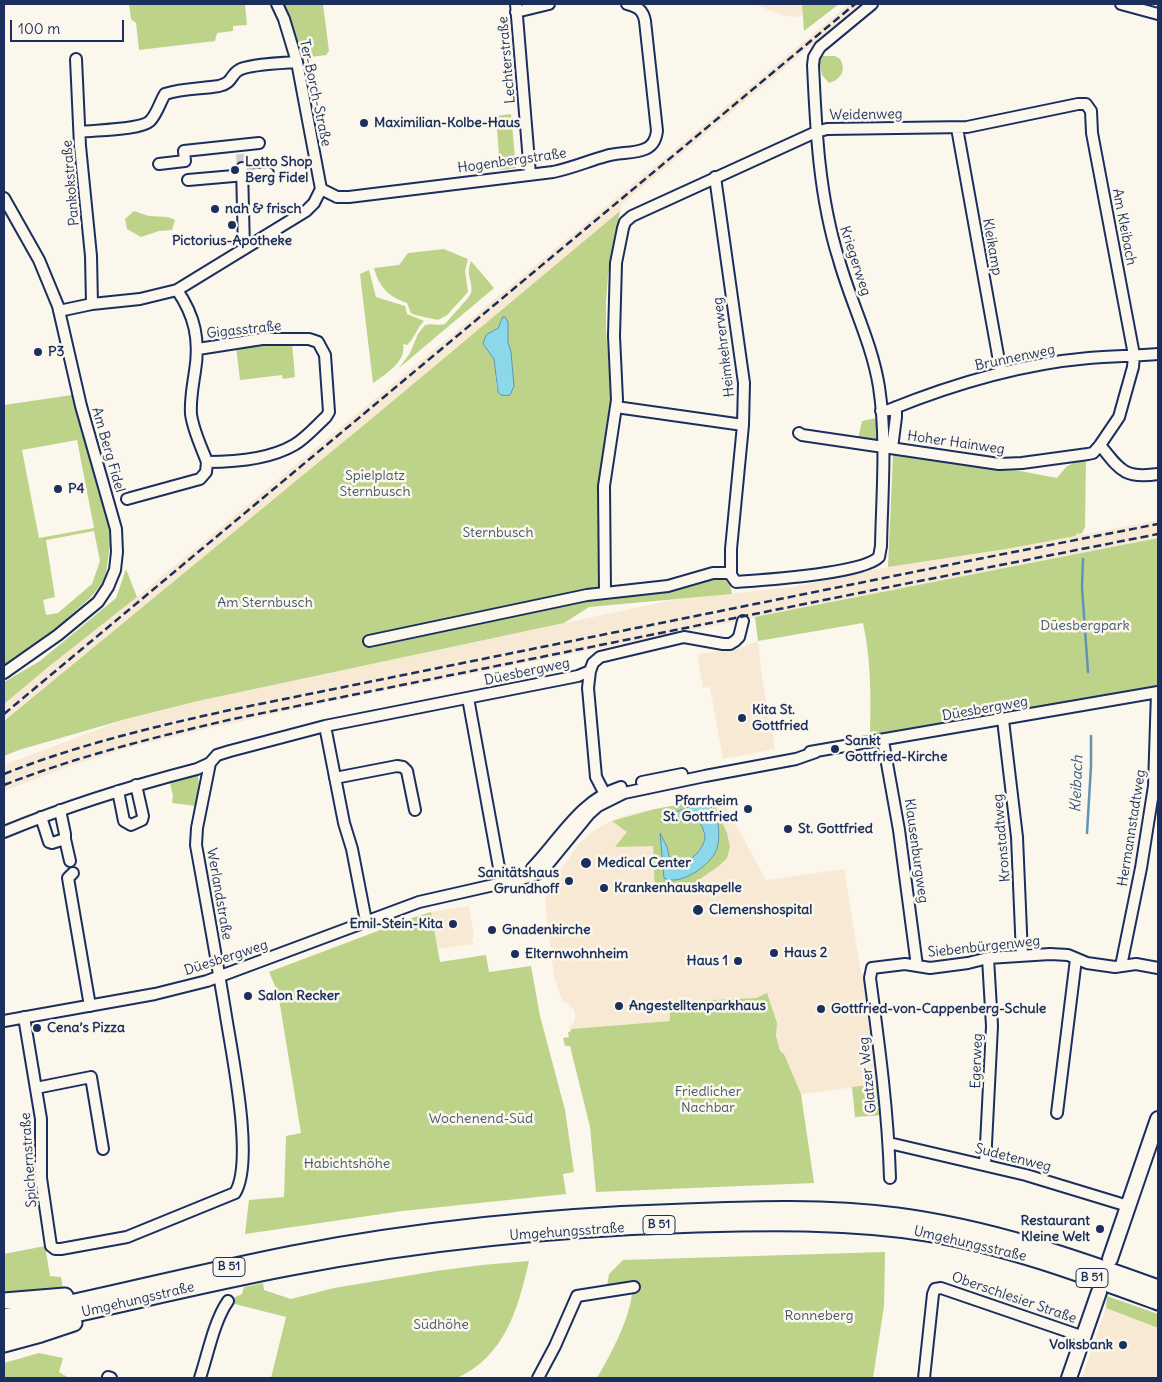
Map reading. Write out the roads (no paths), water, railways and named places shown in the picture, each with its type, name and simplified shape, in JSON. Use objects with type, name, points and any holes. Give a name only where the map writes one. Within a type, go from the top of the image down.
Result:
[{"type":"highway","name":"Umgehungsstraße","points":[[4,1329],[287,1255],[417,1234],[596,1216],[771,1210],[854,1212],[894,1216],[949,1224],[1032,1245],[1129,1278]]},
{"type":"highway","name":"Umgehungsstraße","points":[[4,1316],[118,1299],[293,1266],[436,1244],[594,1229],[773,1222],[869,1226],[970,1241],[1041,1261],[1158,1302]]},
{"type":"highway","points":[[1129,1278],[1158,1284]]},
{"type":"highway","name":"B 51","points":[[1129,1278],[1158,1288]]},
{"type":"highway","points":[[4,1300],[118,1299]]},
{"type":"highway","points":[[4,1344],[41,1334],[118,1299]]},
{"type":"main road","points":[[1110,1259],[1158,1120]]},
{"type":"main road","points":[[1069,1378],[1098,1292]]},
{"type":"street","name":"Ter-Borch-Straße","points":[[277,4],[284,18],[296,62],[321,189]]},
{"type":"street","points":[[516,8],[550,4]]},
{"type":"street","name":"Hogenbergstraße","points":[[321,189],[336,197],[349,197],[570,169],[606,156],[644,150],[652,145],[657,131],[644,15],[637,6],[627,4]]},
{"type":"street","name":"Kriegerweg","points":[[731,575],[736,582],[794,577],[850,569],[874,562],[879,557],[881,551],[887,447],[879,387],[866,336],[839,261],[826,211],[816,132],[814,65],[814,57],[818,50],[872,4]]},
{"type":"street","points":[[1121,4],[1158,14]]},
{"type":"street","name":"Lechterstraße","points":[[516,8],[530,174]]},
{"type":"street","name":"Pankokstraße","points":[[76,59],[92,304]]},
{"type":"street","points":[[80,132],[139,126],[148,122],[154,116],[165,94],[174,91],[220,86],[230,82],[239,70],[296,62]]},
{"type":"street","name":"Weidenweg","points":[[616,407],[614,336],[616,263],[625,222],[632,216],[715,177],[816,132],[827,129],[956,128],[1086,104]]},
{"type":"street","name":"Am Kleibach","points":[[1086,104],[1091,111],[1094,141],[1134,355]]},
{"type":"street","name":"Kleikamp","points":[[956,128],[1001,372]]},
{"type":"street","points":[[159,164],[185,161],[184,151],[241,149],[258,143]]},
{"type":"street","points":[[242,171],[244,249]]},
{"type":"street","points":[[188,180],[242,171],[268,173]]},
{"type":"street","name":"Heimkehrerweg","points":[[715,177],[744,383],[743,425],[731,549],[731,575]]},
{"type":"street","points":[[59,311],[92,304],[140,299],[177,290],[306,210],[314,203],[321,189]]},
{"type":"street","name":"Am Berg Fidel","points":[[4,198],[39,260],[59,311],[80,406],[116,529],[117,552],[108,587],[98,602],[41,648],[4,673]]},
{"type":"street","points":[[127,499],[200,479],[206,472],[207,462],[197,438],[191,414],[198,349],[191,314],[187,304],[177,290]]},
{"type":"street","name":"Gigasstraße","points":[[198,349],[262,339],[309,339],[318,342],[325,355],[329,406],[326,417],[296,444],[287,449],[243,460],[207,462]]},
{"type":"street","name":"Brunnenweg","points":[[881,411],[952,386],[1001,372],[1088,358],[1158,354]]},
{"type":"street","name":"Hoher Hainweg","points":[[799,433],[802,435],[999,464],[1016,464],[1093,453],[1120,417],[1133,367],[1134,355]]},
{"type":"street","points":[[605,592],[604,486],[616,407],[743,425]]},
{"type":"street","points":[[887,447],[896,417],[896,407]]},
{"type":"street","points":[[1100,445],[1124,472],[1145,476],[1158,474]]},
{"type":"street","points":[[370,640],[605,592],[668,586],[714,573],[728,573],[731,575]]},
{"type":"street","points":[[606,797],[596,777],[588,688],[593,663],[600,657],[684,638],[730,644],[740,637],[743,621]]},
{"type":"street","name":"Düesbergweg","points":[[210,763],[217,755],[325,726],[578,676],[590,671]]},
{"type":"street","name":"Düesbergweg","points":[[4,1021],[155,994],[220,976],[366,921],[437,897],[529,877],[532,868],[583,808],[620,788],[795,753],[816,752],[883,741],[1158,692]]},
{"type":"street","name":"Hermannstadtweg","points":[[1121,966],[1141,868],[1154,786],[1158,692]]},
{"type":"street","name":"Düesbergweg","points":[[468,698],[502,884]]},
{"type":"street","name":"Kronstadtweg","points":[[1003,720],[1017,837],[1022,954]]},
{"type":"street","points":[[325,726],[366,921]]},
{"type":"street","name":"Klausenburgweg","points":[[883,741],[899,830],[917,966]]},
{"type":"street","points":[[4,832],[118,790],[197,769],[210,763]]},
{"type":"street","name":"Werlandstraße","points":[[210,763],[197,828],[196,845],[220,976],[242,1127],[243,1160],[240,1186],[235,1194]]},
{"type":"street","points":[[335,778],[397,766],[403,767],[408,771],[415,810]]},
{"type":"street","points":[[118,790],[124,821],[131,824],[139,823],[143,816],[136,785]]},
{"type":"street","points":[[60,810],[70,861]]},
{"type":"street","points":[[41,817],[48,842],[52,843],[65,839]]},
{"type":"street","points":[[73,873],[68,878],[90,1006]]},
{"type":"street","name":"Siebenbürgenweg","points":[[871,970],[875,967],[905,964],[925,968],[938,967],[1022,954],[1065,954],[1086,963],[1115,967],[1136,964],[1158,968]]},
{"type":"street","name":"Egerweg","points":[[985,1164],[992,1026],[988,958]]},
{"type":"street","points":[[1057,1113],[1076,959]]},
{"type":"street","name":"Glatzer Weg","points":[[871,970],[870,978],[889,1142],[890,1178]]},
{"type":"street","name":"Spichernstraße","points":[[24,1017],[41,1119],[41,1178],[51,1246],[55,1249],[127,1237],[235,1194]]},
{"type":"street","points":[[36,1088],[91,1077],[103,1148]]},
{"type":"street","name":"Sudetenweg","points":[[889,1142],[985,1164],[1128,1206]]},
{"type":"street","points":[[538,1378],[555,1346],[577,1296],[634,1287]]},
{"type":"street","name":"Oberschlesier Straße","points":[[924,1378],[933,1294],[936,1289],[940,1288],[1084,1337]]},
{"type":"street","points":[[200,1378],[221,1315],[228,1301]]},
{"type":"water","points":[[503,317],[508,322],[508,342],[511,352],[514,386],[510,395],[506,396],[498,392],[494,359],[483,344],[486,335],[498,328]]},
{"type":"water","points":[[698,804],[705,804],[711,807],[717,818],[719,840],[716,851],[708,862],[694,873],[678,880],[664,878],[660,833],[667,847],[670,860],[676,865],[690,860],[704,843],[705,838],[700,822],[680,818],[661,822],[665,816]]},
{"type":"waterway","name":"Kleibach","points":[[1083,559],[1082,587],[1088,672]]},
{"type":"waterway","name":"Kleibach","points":[[1087,833],[1091,736]]},
{"type":"tunnel","points":[[241,154],[242,168]]},
{"type":"railway","points":[[4,714],[855,4]]},
{"type":"railway","points":[[4,774],[87,745],[230,710],[1158,524]]},
{"type":"railway","points":[[4,785],[60,765],[117,748],[233,719],[1158,534]]},
{"type":"place","name":"Maximilian-Kolbe-Haus","points":[[364,123]]},
{"type":"place","name":"Lotto Shop Berg Fidel","points":[[235,170]]},
{"type":"place","name":"nah & frisch","points":[[215,209]]},
{"type":"place","name":"Pictorius-Apotheke","points":[[232,225]]},
{"type":"place","name":"P3","points":[[38,352]]},
{"type":"place","name":"P4","points":[[58,489]]},
{"type":"place","name":"Kita St. Gottfried","points":[[742,718]]},
{"type":"place","name":"Sankt Gottfried-Kirche","points":[[835,749]]},
{"type":"place","name":"Pfarrheim St. Gottfried","points":[[748,809]]},
{"type":"place","name":"St. Gottfried","points":[[788,829]]},
{"type":"place","name":"Medical Center","points":[[586,863]]},
{"type":"place","name":"Sanitätshaus Grundhoff","points":[[569,881]]},
{"type":"place","name":"Krankenhauskapelle","points":[[604,888]]},
{"type":"place","name":"Clemenshospital","points":[[698,910]]},
{"type":"place","name":"Emil-Stein-Kita","points":[[453,924]]},
{"type":"place","name":"Gnadenkirche","points":[[492,930]]},
{"type":"place","name":"Haus 2","points":[[774,953]]},
{"type":"place","name":"Elternwohnheim","points":[[515,954]]},
{"type":"place","name":"Haus 1","points":[[738,961]]},
{"type":"place","name":"Salon Recker","points":[[248,996]]},
{"type":"place","name":"Angestelltenparkhaus","points":[[619,1006]]},
{"type":"place","name":"Gottfried-von-Cappenberg-Schule","points":[[821,1009]]},
{"type":"place","name":"Cena’s Pizza","points":[[37,1028]]},
{"type":"place","name":"Restaurant Kleine Welt","points":[[1100,1229]]},
{"type":"place","name":"Volksbank","points":[[1123,1345]]},
{"type":"park label","name":"Spielplatz Sternbusch","points":[[375,484]]},
{"type":"park label","name":"Sternbusch","points":[[498,533]]},
{"type":"park label","name":"Am Sternbusch","points":[[265,603]]},
{"type":"park label","name":"Düesbergpark","points":[[1085,626]]},
{"type":"park label","name":"Friedlicher Nachbar","points":[[708,1100]]},
{"type":"park label","name":"Wochenend-Süd","points":[[481,1119]]},
{"type":"park label","name":"Habichtshöhe","points":[[347,1164]]},
{"type":"park label","name":"Ronneberg","points":[[819,1316]]},
{"type":"park label","name":"Südhöhe","points":[[441,1325]]}]
